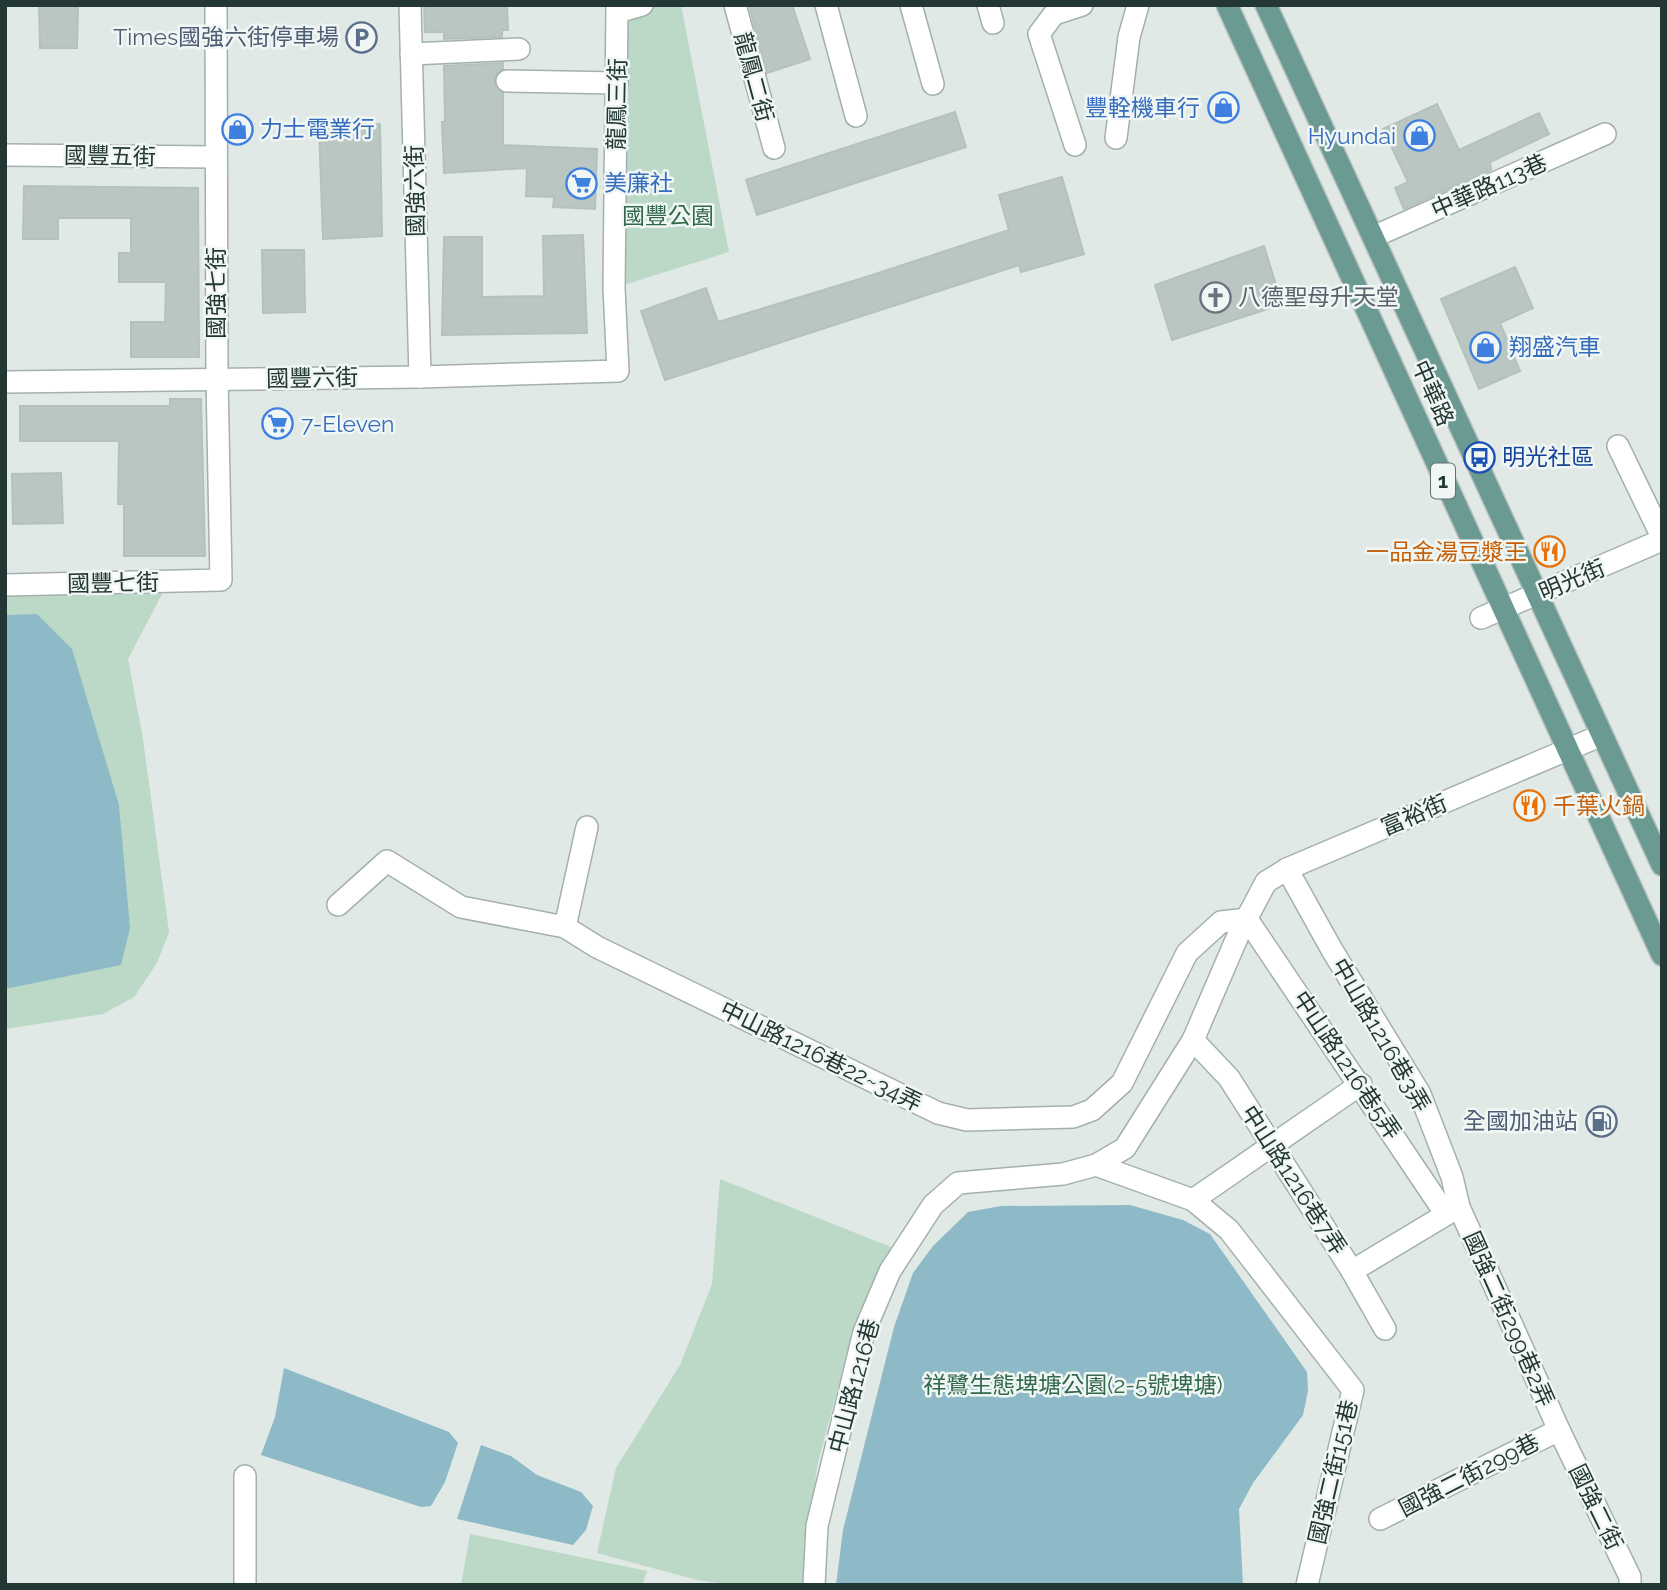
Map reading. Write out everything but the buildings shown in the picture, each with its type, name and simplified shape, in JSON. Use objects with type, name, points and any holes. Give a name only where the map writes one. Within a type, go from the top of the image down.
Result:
[{"type":"main road","name":"中華路","points":[[1227,5],[1662,955]]},
{"type":"main road","name":"中華路","points":[[1269,6],[1662,865]]},
{"type":"street","name":"國強七街","points":[[216,5],[217,379],[221,580]]},
{"type":"street","name":"國強六街","points":[[410,5],[420,377]]},
{"type":"street","points":[[618,9],[642,5]]},
{"type":"street","name":"龍鳳二街","points":[[735,5],[774,148]]},
{"type":"street","points":[[826,5],[856,116]]},
{"type":"street","points":[[911,5],[933,84]]},
{"type":"street","points":[[1075,145],[1039,34],[1054,14],[1082,5]]},
{"type":"street","points":[[1116,138],[1129,37],[1139,5]]},
{"type":"street","name":"龍鳳三街","points":[[618,9],[614,288],[618,371]]},
{"type":"street","points":[[411,54],[519,49]]},
{"type":"street","points":[[507,81],[617,83]]},
{"type":"street","name":"中華路113巷","points":[[1373,237],[1605,134]]},
{"type":"street","name":"國豐五街","points":[[5,155],[216,157]]},
{"type":"street","name":"國豐六街","points":[[5,382],[420,377],[618,371]]},
{"type":"street","points":[[1618,446],[1662,539]]},
{"type":"street","name":"明光街","points":[[1481,618],[1662,539]]},
{"type":"street","name":"國豐七街","points":[[5,585],[221,580]]},
{"type":"street","name":"富裕街","points":[[1247,919],[1266,882],[1287,869],[1602,735]]},
{"type":"street","points":[[565,927],[587,827]]},
{"type":"street","name":"中山路1216巷22~34弄","points":[[338,905],[387,861],[461,907],[565,927],[620,958],[925,1107],[967,1121],[1073,1117],[1092,1110],[1122,1083],[1187,953],[1221,922],[1247,919]]},
{"type":"street","name":"中山路1216巷3弄","points":[[1287,869],[1332,950],[1420,1094],[1452,1177],[1452,1210]]},
{"type":"street","name":"中山路1216巷","points":[[814,1585],[817,1526],[864,1332],[891,1271],[933,1205],[958,1183],[1063,1174],[1096,1165],[1125,1148],[1193,1040],[1247,919]]},
{"type":"street","name":"中山路1216巷5弄","points":[[1247,919],[1452,1210]]},
{"type":"street","name":"中山路1216巷7弄","points":[[1193,1040],[1229,1078],[1352,1271],[1385,1329]]},
{"type":"street","points":[[1096,1165],[1193,1200],[1361,1084]]},
{"type":"street","name":"國強二街151巷","points":[[1193,1200],[1229,1230],[1353,1390],[1307,1585]]},
{"type":"street","points":[[1352,1271],[1452,1210]]},
{"type":"street","name":"國強二街299巷2弄","points":[[1452,1210],[1559,1430]]},
{"type":"street","name":"國強二街299巷","points":[[1380,1519],[1559,1430]]},
{"type":"street","name":"國強二街","points":[[1559,1430],[1624,1582]]},
{"type":"street","points":[[245,1476],[245,1585]]},
{"type":"green space","name":"國豐公園","points":[[642,5],[681,5],[729,252],[614,288],[618,12]]},
{"type":"green space","points":[[169,581],[128,659],[143,739],[169,932],[157,963],[134,997],[103,1014],[5,1029],[5,587]]},
{"type":"green space","points":[[720,1179],[891,1247],[848,1350],[817,1466],[803,1585],[734,1585],[697,1580],[597,1553],[616,1468],[680,1365],[712,1284]]},
{"type":"green space","points":[[470,1534],[647,1571],[642,1585],[461,1585]]},
{"type":"water","points":[[37,614],[72,649],[119,805],[130,928],[121,965],[5,989],[5,615]]},
{"type":"water","name":"祥鷺生態埤塘公園(2-5號埤塘)","points":[[1130,1205],[1183,1220],[1210,1234],[1307,1372],[1308,1391],[1303,1415],[1253,1483],[1239,1509],[1243,1585],[836,1585],[843,1530],[894,1327],[913,1273],[933,1246],[968,1212],[1001,1206]]},
{"type":"water","points":[[284,1368],[449,1432],[458,1443],[445,1482],[431,1506],[421,1507],[261,1455],[275,1417]]},
{"type":"water","points":[[481,1445],[511,1456],[537,1475],[581,1492],[593,1506],[586,1530],[573,1545],[457,1519]]},
{"type":"place","name":"Times國強六街停車場","points":[[362,37]]},
{"type":"place","name":"豐輇機車行","points":[[1223,108]]},
{"type":"place","name":"力士電業行","points":[[237,129]]},
{"type":"place","name":"Hyundai","points":[[1419,136]]},
{"type":"place","name":"美廉社","points":[[581,183]]},
{"type":"place","name":"八德聖母升天堂","points":[[1215,297]]},
{"type":"place","name":"翔盛汽車","points":[[1486,347]]},
{"type":"place","name":"7-Eleven","points":[[278,424]]},
{"type":"place","name":"明光社區","points":[[1479,457]]},
{"type":"place","name":"一品金湯豆漿王","points":[[1550,552]]},
{"type":"place","name":"千葉火鍋","points":[[1530,806]]},
{"type":"place","name":"全國加油站","points":[[1601,1121]]}]
